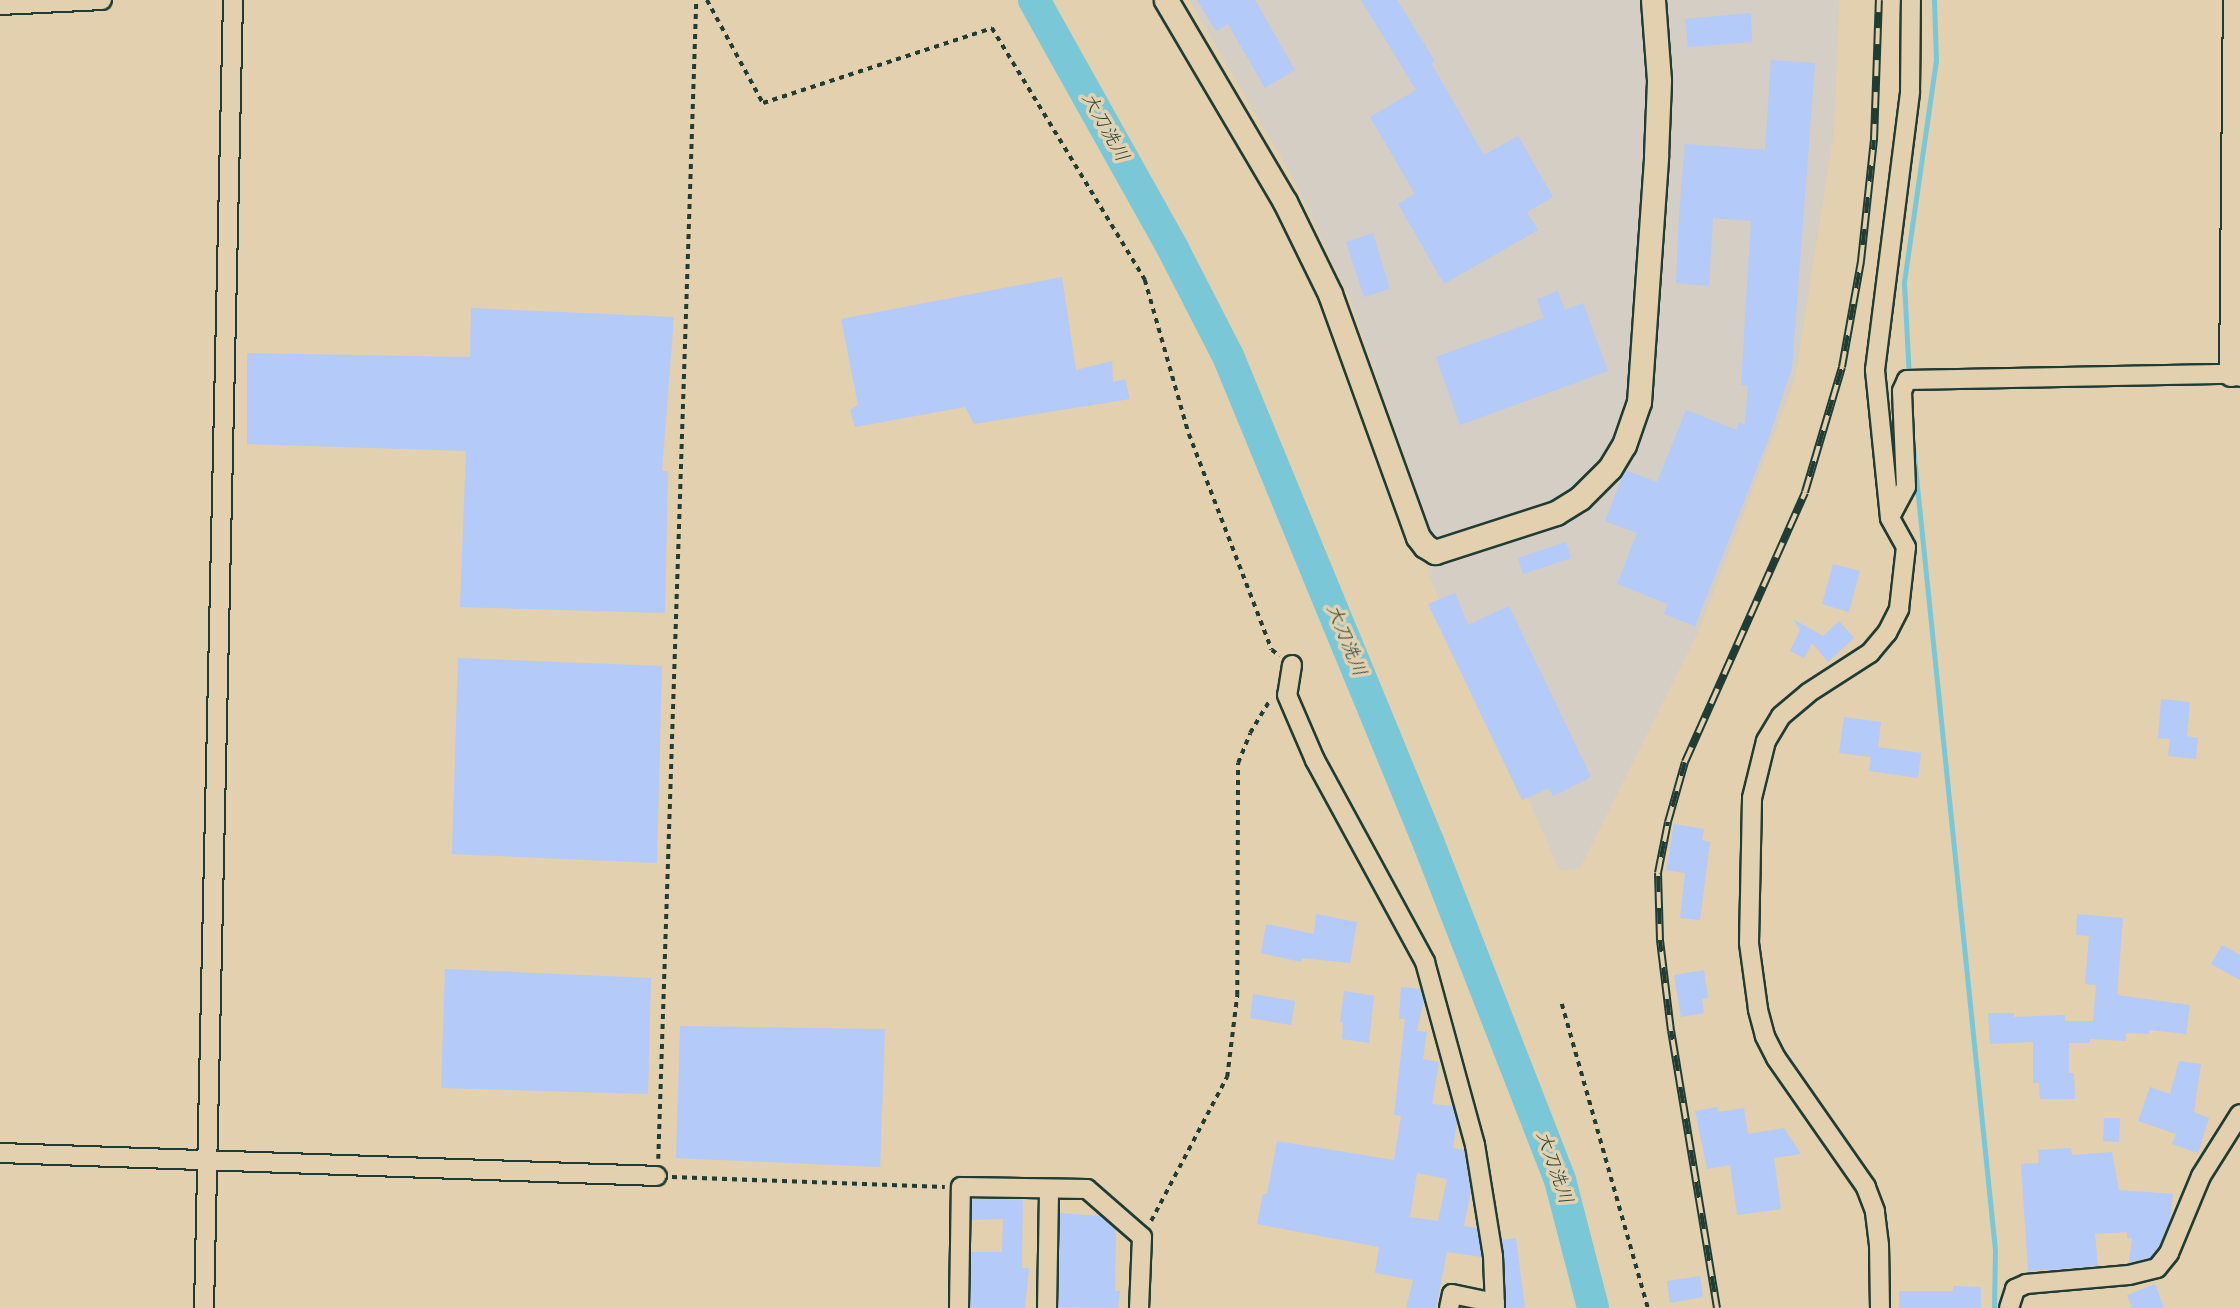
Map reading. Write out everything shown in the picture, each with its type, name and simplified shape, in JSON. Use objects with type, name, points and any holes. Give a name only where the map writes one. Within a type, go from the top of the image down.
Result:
[{"type":"street","points":[[0,5],[102,0]]},
{"type":"street","points":[[204,1308],[210,1158],[233,0]]},
{"type":"street","points":[[1166,0],[1284,202],[1330,294],[1418,537],[1425,546],[1435,552],[1556,513],[1580,498],[1610,468],[1624,445],[1639,402],[1656,156],[1659,80],[1653,0]]},
{"type":"street","points":[[1880,1308],[1875,1211],[1866,1187],[1776,1058],[1765,1036],[1758,1009],[1749,943],[1752,798],[1766,741],[1782,716],[1808,693],[1870,653],[1887,632],[1899,609],[1906,547],[1890,518],[1875,370],[1910,91],[1911,0]]},
{"type":"street","points":[[1890,518],[1906,487],[1902,391],[1907,380],[2235,375],[2235,0]]},
{"type":"street","points":[[1292,665],[1287,695],[1315,760],[1425,961],[1475,1145],[1493,1256],[1495,1305],[1452,1294],[1449,1308]]},
{"type":"street","points":[[2009,1308],[2015,1289],[2026,1284],[2129,1275],[2157,1268],[2169,1254],[2201,1175],[2240,1114]]},
{"type":"street","points":[[0,1153],[210,1158],[657,1176]]},
{"type":"street","points":[[958,1308],[961,1187],[1087,1189],[1142,1237],[1139,1308]]},
{"type":"street","points":[[1047,1308],[1049,1189]]},
{"type":"path","points":[[696,0],[657,1176],[961,1187]]},
{"type":"path","points":[[707,0],[763,103],[992,28],[1145,280],[1189,434],[1272,650],[1292,665]]},
{"type":"path","points":[[1142,1237],[1227,1077],[1237,995],[1238,763],[1250,733],[1271,699]]},
{"type":"path","points":[[1562,1004],[1647,1308]]},
{"type":"shaded area","points":[[1189,0],[1839,0],[1834,130],[1795,379],[1699,630],[1580,868],[1560,871],[1430,578],[1420,501],[1350,300],[1294,180]]},
{"type":"building","points":[[1197,0],[1255,0],[1295,70],[1265,88],[1228,24],[1216,31]]},
{"type":"building","points":[[1361,0],[1397,0],[1435,61],[1431,63],[1484,155],[1518,136],[1553,197],[1527,212],[1538,230],[1444,284],[1398,204],[1415,194],[1370,117],[1416,90]]},
{"type":"building","points":[[1751,13],[1752,42],[1688,47],[1685,19]]},
{"type":"building","points":[[1771,60],[1815,63],[1792,368],[1768,440],[1695,626],[1664,614],[1668,604],[1617,584],[1637,533],[1605,521],[1625,470],[1657,482],[1686,410],[1737,430],[1739,422],[1745,425],[1748,386],[1741,385],[1751,221],[1713,218],[1709,286],[1676,283],[1679,215],[1685,144],[1765,150]]},
{"type":"building","points":[[1373,233],[1390,289],[1364,297],[1346,242]]},
{"type":"building","points":[[1062,277],[1076,370],[1112,361],[1113,382],[1125,379],[1130,399],[974,424],[965,407],[855,427],[850,410],[858,405],[841,319]]},
{"type":"building","points":[[1558,291],[1565,310],[1583,303],[1608,371],[1460,425],[1436,357],[1544,318],[1537,299]]},
{"type":"building","points":[[471,308],[674,317],[662,471],[668,471],[665,613],[460,607],[466,451],[247,444],[247,353],[470,357]]},
{"type":"building","points":[[1566,542],[1571,558],[1523,574],[1518,558]]},
{"type":"building","points":[[1833,564],[1860,571],[1849,612],[1822,604]]},
{"type":"building","points":[[1455,593],[1468,625],[1509,606],[1591,777],[1553,796],[1549,788],[1522,800],[1428,604]]},
{"type":"building","points":[[1793,619],[1823,636],[1839,621],[1854,638],[1828,662],[1812,643],[1804,658],[1790,651],[1800,630]]},
{"type":"building","points":[[458,658],[662,666],[657,863],[452,854]]},
{"type":"building","points":[[2161,699],[2190,702],[2187,736],[2198,738],[2196,759],[2168,756],[2170,739],[2158,738]]},
{"type":"building","points":[[1844,717],[1881,722],[1878,747],[1921,753],[1918,778],[1869,771],[1871,757],[1839,753]]},
{"type":"building","points":[[1674,824],[1704,829],[1702,840],[1710,842],[1700,920],[1680,918],[1685,873],[1666,870]]},
{"type":"building","points":[[1316,914],[1357,922],[1350,963],[1302,958],[1301,962],[1261,953],[1266,924],[1314,934]]},
{"type":"building","points":[[2077,914],[2123,918],[2117,995],[2190,1005],[2186,1034],[2149,1030],[2149,1034],[2126,1033],[2126,1041],[2090,1039],[2090,1043],[2069,1043],[2069,1073],[2074,1073],[2075,1099],[2040,1099],[2039,1083],[2033,1083],[2033,1042],[1990,1044],[1988,1013],[2014,1013],[2014,1017],[2065,1015],[2065,1021],[2093,1021],[2096,985],[2085,984],[2089,936],[2076,935]]},
{"type":"building","points":[[2222,945],[2240,955],[2240,980],[2211,964]]},
{"type":"building","points":[[445,969],[651,978],[648,1094],[441,1088]]},
{"type":"building","points":[[1704,970],[1708,998],[1702,999],[1704,1013],[1681,1017],[1674,975]]},
{"type":"building","points":[[1401,987],[1420,989],[1424,1000],[1417,1031],[1427,1032],[1423,1059],[1439,1062],[1432,1104],[1453,1106],[1457,1122],[1453,1148],[1464,1150],[1471,1191],[1464,1226],[1477,1228],[1482,1257],[1447,1252],[1436,1308],[1406,1308],[1413,1280],[1375,1273],[1379,1247],[1257,1224],[1263,1194],[1267,1194],[1277,1141],[1394,1160],[1401,1116],[1394,1115],[1405,1019],[1399,1019]],"holes":[[[1417,1173],[1447,1179],[1438,1221],[1410,1217]]]},
{"type":"building","points":[[1344,991],[1374,996],[1369,1043],[1342,1039],[1343,1022],[1340,1022]]},
{"type":"building","points":[[1253,994],[1295,1001],[1291,1025],[1250,1018]]},
{"type":"building","points":[[680,1026],[885,1029],[880,1167],[676,1158]]},
{"type":"building","points":[[2179,1061],[2201,1064],[2194,1112],[2209,1118],[2198,1153],[2172,1144],[2176,1134],[2138,1121],[2150,1087],[2170,1094]]},
{"type":"building","points":[[1717,1107],[1718,1112],[1744,1108],[1748,1134],[1784,1128],[1801,1154],[1774,1158],[1781,1209],[1737,1215],[1730,1165],[1707,1169],[1695,1111]]},
{"type":"building","points":[[2104,1118],[2120,1118],[2119,1142],[2103,1141]]},
{"type":"building","points":[[2071,1148],[2072,1155],[2112,1152],[2119,1190],[2173,1194],[2170,1220],[2159,1247],[2151,1258],[2129,1263],[2132,1238],[2127,1238],[2127,1232],[2095,1234],[2098,1266],[2028,1271],[2021,1164],[2039,1163],[2038,1150]]},
{"type":"building","points":[[972,1199],[1023,1199],[1022,1268],[1029,1268],[1025,1308],[970,1308],[971,1252],[1002,1252],[1003,1219],[972,1220]]},
{"type":"building","points":[[1060,1213],[1100,1216],[1116,1229],[1115,1291],[1120,1291],[1118,1308],[1058,1307]]},
{"type":"building","points":[[1516,1238],[1525,1308],[1506,1308],[1502,1240]]},
{"type":"building","points":[[1700,1276],[1703,1297],[1670,1303],[1667,1281]]},
{"type":"building","points":[[2155,1284],[2164,1308],[2132,1308],[2127,1295]]},
{"type":"building","points":[[1953,1286],[1981,1287],[1981,1308],[1899,1308],[1899,1291],[1953,1291]]},
{"type":"waterway","name":"大刀洗川","points":[[1034,0],[1174,251],[1228,356],[1429,844],[1560,1180],[1593,1308]]},
{"type":"waterway","points":[[1909,378],[1904,282],[1936,61],[1934,0]]},
{"type":"waterway","points":[[1912,437],[1995,1250],[1994,1308]]},
{"type":"railway","points":[[1717,1308],[1671,1031],[1660,940],[1658,873],[1668,822],[1685,762],[1805,492],[1842,367],[1861,261],[1874,140],[1879,0]]}]
